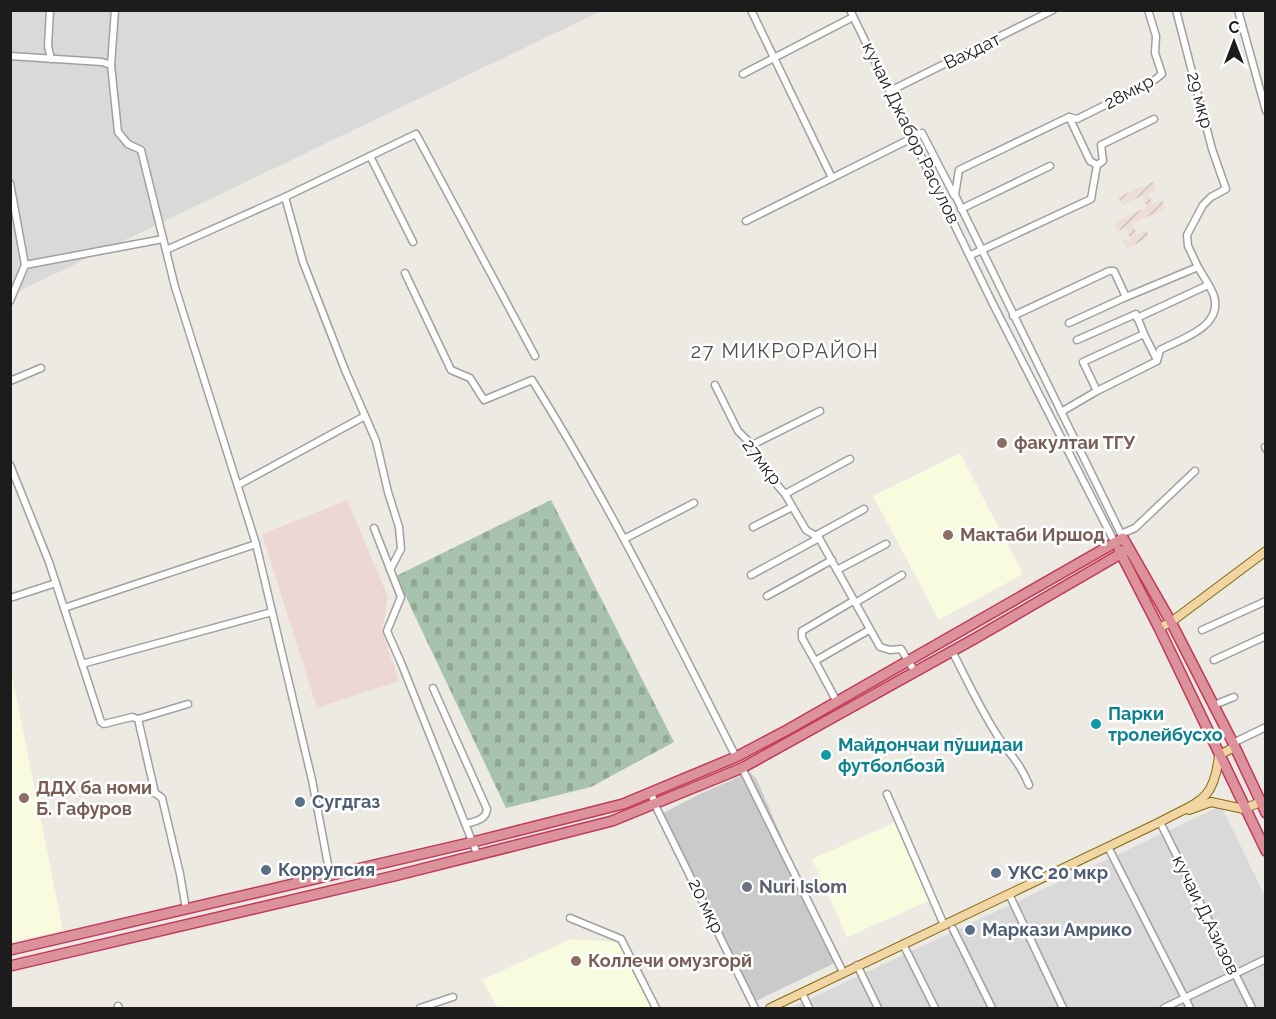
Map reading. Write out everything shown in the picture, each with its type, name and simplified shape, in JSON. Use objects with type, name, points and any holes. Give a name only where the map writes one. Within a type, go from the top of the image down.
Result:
[{"type":"highway","points":[[10,950],[473,842],[623,804],[736,757],[837,702],[1119,538],[1159,628],[1266,852]]},
{"type":"highway","points":[[1125,551],[1171,622],[1236,743],[1266,813]]},
{"type":"highway","points":[[10,966],[478,856],[612,821],[655,805],[742,768],[1125,551]]},
{"type":"highway","points":[[343,872],[339,881],[347,887]]},
{"type":"highway","points":[[330,875],[336,880],[336,887],[333,891]]},
{"type":"highway","points":[[135,921],[140,936]]},
{"type":"main road","points":[[1159,628],[1171,622],[1264,555]]},
{"type":"main road","points":[[770,1008],[782,1006],[843,972],[1160,822],[1206,797],[1218,771],[1219,755],[1236,743]]},
{"type":"main road","points":[[1160,822],[1211,802],[1244,809],[1260,802]]},
{"type":"street","points":[[50,10],[48,46],[51,59]]},
{"type":"street","points":[[115,10],[111,64],[118,132],[129,144],[141,150],[175,287],[256,544],[312,780],[330,875]]},
{"type":"street","points":[[751,10],[832,178]]},
{"type":"street","name":"Ваҳдат","points":[[890,91],[1053,10]]},
{"type":"street","name":"28мкр","points":[[955,195],[959,170],[1069,117],[1077,120],[1152,82],[1162,74],[1155,53],[1156,36],[1148,10]]},
{"type":"street","name":"29 мкр","points":[[1176,10],[1212,150],[1226,189],[1211,197],[1203,205],[1186,240],[1198,267]]},
{"type":"street","points":[[1238,10],[1266,111]]},
{"type":"street","points":[[743,74],[774,59],[852,14]]},
{"type":"street","name":"кучаи Джабор Расулов","points":[[852,14],[1084,483],[1119,538]]},
{"type":"street","points":[[10,56],[111,64]]},
{"type":"street","points":[[1069,117],[1090,161],[1097,165]]},
{"type":"street","name":"28мкр","points":[[981,250],[1091,199],[1097,165],[1103,161],[1101,145],[1154,118]]},
{"type":"street","points":[[166,250],[285,197],[416,134],[535,356]]},
{"type":"street","points":[[746,221],[913,136],[922,134],[955,195],[1079,446],[1119,538],[1135,528],[1195,471]]},
{"type":"street","points":[[370,156],[413,242]]},
{"type":"street","points":[[962,209],[1050,166]]},
{"type":"street","points":[[10,183],[26,265],[10,301]]},
{"type":"street","points":[[285,197],[303,262],[376,441],[399,527],[401,549],[390,570]]},
{"type":"street","points":[[26,265],[163,239]]},
{"type":"street","points":[[971,255],[981,250]]},
{"type":"street","points":[[1061,411],[1157,361],[1160,350],[1211,321],[1215,311],[1214,296],[1198,267],[1069,322]]},
{"type":"street","points":[[1013,316],[1109,271],[1114,272],[1126,297]]},
{"type":"street","points":[[405,273],[451,370],[470,378],[484,400],[532,380],[586,469],[624,539],[736,757]]},
{"type":"street","points":[[1137,318],[1208,285]]},
{"type":"street","points":[[1077,340],[1136,314],[1157,361]]},
{"type":"street","points":[[1097,391],[1083,362],[1144,334]]},
{"type":"street","points":[[10,381],[41,368]]},
{"type":"street","name":"27мкр","points":[[715,385],[738,431],[752,445],[766,472],[785,494],[806,530],[817,537],[832,560],[869,630],[880,646],[890,650],[901,649],[909,659]]},
{"type":"street","points":[[752,445],[820,411]]},
{"type":"street","points":[[238,485],[365,416]]},
{"type":"street","points":[[1068,451],[1079,446]]},
{"type":"street","name":"27мкр","points":[[785,494],[850,459]]},
{"type":"street","points":[[10,465],[56,583],[101,722],[104,724],[132,717],[138,719],[189,704]]},
{"type":"street","points":[[1084,483],[1094,478]]},
{"type":"street","points":[[624,539],[694,503]]},
{"type":"street","name":"27мкр","points":[[753,527],[792,507]]},
{"type":"street","points":[[751,575],[864,509]]},
{"type":"street","points":[[374,528],[401,597],[387,631],[478,856]]},
{"type":"street","points":[[64,608],[256,544]]},
{"type":"street","points":[[837,570],[886,544]]},
{"type":"street","points":[[767,596],[832,560]]},
{"type":"street","points":[[837,702],[802,638],[802,631],[902,575]]},
{"type":"street","points":[[10,598],[56,583]]},
{"type":"street","points":[[1202,630],[1266,601]]},
{"type":"street","points":[[82,664],[272,612]]},
{"type":"street","points":[[815,661],[869,630]]},
{"type":"street","points":[[1214,660],[1266,636]]},
{"type":"street","points":[[951,651],[987,719],[999,739],[1021,766],[1029,785]]},
{"type":"street","points":[[909,659],[915,672]]},
{"type":"street","points":[[433,688],[487,809],[483,818],[466,824]]},
{"type":"street","points":[[1214,705],[1234,697]]},
{"type":"street","points":[[138,719],[155,793],[162,798],[186,909]]},
{"type":"street","points":[[1236,743],[1266,727]]},
{"type":"street","points":[[742,768],[843,972]]},
{"type":"street","name":"20 мкр","points":[[651,792],[655,805],[755,1008]]},
{"type":"street","points":[[887,794],[943,923]]},
{"type":"street","name":"кучаи Д.Азизов","points":[[1160,822],[1252,1008]]},
{"type":"street","points":[[1108,847],[1190,1008]]},
{"type":"street","points":[[1009,894],[1063,1008]]},
{"type":"street","points":[[570,918],[621,939],[656,1008]]},
{"type":"street","points":[[953,929],[992,1008]]},
{"type":"street","points":[[903,944],[935,1008]]},
{"type":"street","points":[[1164,1008],[1266,959]]},
{"type":"street","points":[[857,966],[878,1008]]},
{"type":"street","points":[[802,993],[809,1008]]},
{"type":"street","points":[[420,1008],[453,997]]},
{"type":"shaded area","points":[[11,11],[601,11],[11,295]]},
{"type":"shaded area","points":[[1153,182],[1156,190],[1148,194],[1153,204],[1162,200],[1166,208],[1132,224],[1137,235],[1146,230],[1149,237],[1126,249],[1123,242],[1130,238],[1126,227],[1117,231],[1113,223],[1147,207],[1142,196],[1122,205],[1118,197]]},
{"type":"shaded area","name":"Мактаби Иршод","points":[[960,453],[1023,574],[939,620],[873,496]]},
{"type":"shaded area","points":[[347,500],[388,597],[382,631],[399,681],[317,708],[262,534]]},
{"type":"shaded area","name":"ДДХ ба номи Б. Гафуров","points":[[10,665],[63,930],[11,942],[10,942]]},
{"type":"shaded area","points":[[750,772],[757,780],[839,961],[756,1001],[663,813]]},
{"type":"shaded area","points":[[1221,806],[1265,896],[1265,1008],[790,1008]]},
{"type":"shaded area","points":[[896,822],[931,900],[847,937],[812,859]]},
{"type":"shaded area","name":"Коллечи омузгорй","points":[[571,939],[621,942],[652,1008],[498,1008],[482,980]]},
{"type":"green space","points":[[551,500],[674,742],[591,787],[506,808],[396,576]]},
{"type":"place","name":"факултаи ТГУ","points":[[1002,443]]},
{"type":"place","name":"Мактаби Иршод","points":[[948,535]]},
{"type":"place","name":"Парки тролейбусхо","points":[[1096,724]]},
{"type":"place","name":"Майдончаи пӯшидаи футболбозӣ","points":[[826,755]]},
{"type":"place","name":"ДДХ ба номи Б. Гафуров","points":[[24,798]]},
{"type":"place","name":"Сугдгаз","points":[[300,802]]},
{"type":"place","name":"Коррупсия","points":[[266,870]]},
{"type":"place","name":"УКС 20 мкр","points":[[996,873]]},
{"type":"place","name":"Nuri Islom","points":[[747,887]]},
{"type":"place","name":"Маркази Амрико","points":[[970,930]]},
{"type":"place","name":"Коллечи омузгорй","points":[[576,961]]},
{"type":"district","name":"27 МИКРОРАЙОН","points":[[785,351]]}]
